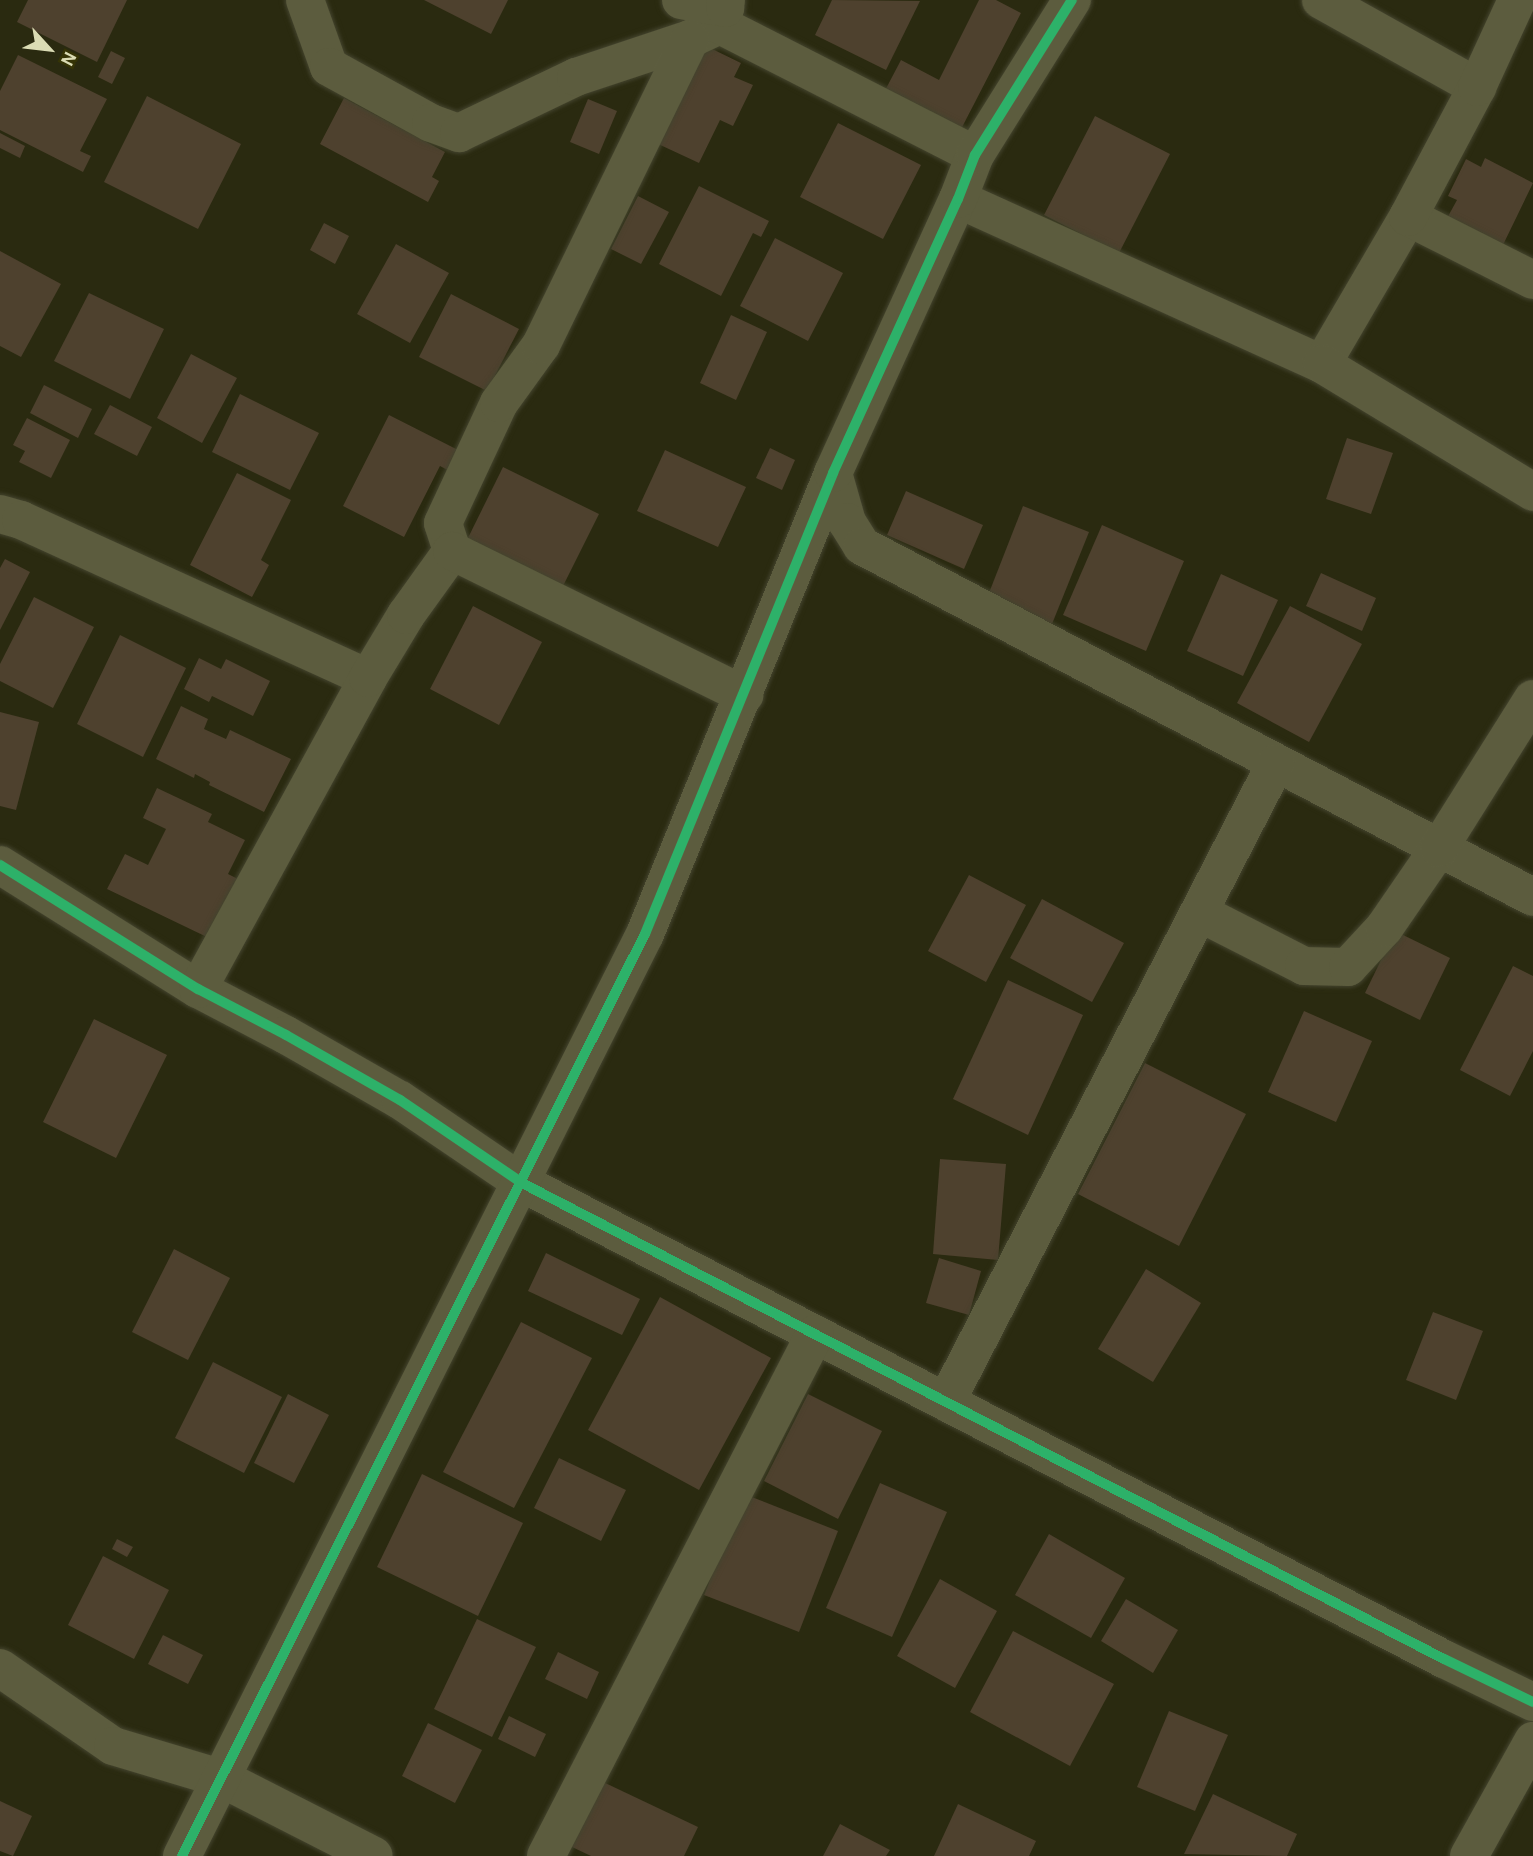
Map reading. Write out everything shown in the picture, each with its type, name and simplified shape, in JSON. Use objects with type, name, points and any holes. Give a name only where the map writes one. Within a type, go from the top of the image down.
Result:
[{"type":"street","points":[[305,0],[329,67],[431,123],[459,133],[576,77],[690,39],[720,25],[975,155]]},
{"type":"street","points":[[681,0],[725,8],[726,0]]},
{"type":"street","points":[[182,1856],[645,934],[745,695],[833,473],[958,199],[975,155],[1072,0]]},
{"type":"street","points":[[1321,0],[1477,87]]},
{"type":"street","points":[[1322,365],[1408,217],[1477,87],[1517,0]]},
{"type":"street","points":[[690,39],[541,345],[499,403],[443,523],[452,551],[745,695]]},
{"type":"street","points":[[958,199],[1322,365],[1533,492]]},
{"type":"street","points":[[1408,217],[1533,280]]},
{"type":"street","points":[[833,473],[847,522],[862,546],[1533,897]]},
{"type":"street","points":[[0,514],[21,520],[368,678]]},
{"type":"street","points":[[198,989],[368,678],[406,615],[452,551]]},
{"type":"street","points":[[1200,913],[1304,966],[1348,967],[1384,928],[1439,848],[1533,699]]},
{"type":"street","points":[[946,1402],[1276,763]]},
{"type":"street","points":[[0,865],[198,989],[400,1100],[522,1183],[1444,1660],[1533,1702]]},
{"type":"street","points":[[545,1856],[815,1334]]},
{"type":"street","points":[[0,1668],[113,1745],[223,1779],[374,1856]]},
{"type":"street","points":[[1469,1856],[1533,1741]]},
{"type":"building","points":[[28,0],[127,0],[97,62],[17,22]]},
{"type":"building","points":[[424,0],[508,0],[491,34]]},
{"type":"building","points":[[832,0],[920,1],[886,70],[815,35]]},
{"type":"building","points":[[979,0],[996,0],[1021,13],[957,137],[881,98],[901,60],[939,80]]},
{"type":"building","points":[[704,45],[741,63],[734,77],[753,85],[733,126],[720,120],[699,163],[656,143]]},
{"type":"building","points":[[111,51],[125,58],[112,84],[98,77]]},
{"type":"building","points":[[18,55],[107,99],[80,151],[91,156],[83,172],[0,130],[0,91]]},
{"type":"building","points":[[147,96],[241,144],[198,229],[104,182]]},
{"type":"building","points":[[344,98],[445,152],[432,177],[439,181],[428,202],[320,144]]},
{"type":"building","points":[[588,99],[617,111],[599,154],[570,142]]},
{"type":"building","points":[[1095,116],[1170,154],[1119,253],[1044,215]]},
{"type":"building","points":[[838,123],[921,165],[883,239],[800,197]]},
{"type":"building","points":[[0,133],[25,146],[20,158],[0,148]]},
{"type":"building","points":[[1485,158],[1533,183],[1501,249],[1446,220],[1457,200],[1448,196],[1466,159],[1481,167]]},
{"type":"building","points":[[699,186],[769,221],[761,237],[753,233],[721,296],[659,264]]},
{"type":"building","points":[[638,196],[669,212],[641,264],[611,249]]},
{"type":"building","points":[[324,223],[349,236],[335,264],[310,250]]},
{"type":"building","points":[[775,238],[843,273],[808,341],[740,306]]},
{"type":"building","points":[[396,244],[449,273],[410,343],[357,314]]},
{"type":"building","points":[[0,251],[61,284],[21,357],[0,346]]},
{"type":"building","points":[[89,293],[164,329],[130,399],[54,361]]},
{"type":"building","points":[[451,294],[519,329],[487,391],[419,357]]},
{"type":"building","points":[[731,315],[767,332],[736,400],[700,383]]},
{"type":"building","points":[[191,354],[237,378],[202,443],[157,418]]},
{"type":"building","points":[[44,385],[92,409],[78,438],[30,413]]},
{"type":"building","points":[[240,394],[319,433],[290,490],[212,452]]},
{"type":"building","points":[[110,405],[152,427],[137,456],[94,434]]},
{"type":"building","points":[[389,415],[464,453],[453,473],[440,466],[404,537],[343,506]]},
{"type":"building","points":[[27,418],[70,440],[51,478],[19,462],[25,451],[13,445]]},
{"type":"building","points":[[1347,438],[1393,453],[1371,514],[1326,499]]},
{"type":"building","points":[[770,448],[795,460],[782,490],[756,478]]},
{"type":"building","points":[[665,450],[746,487],[718,547],[637,511]]},
{"type":"building","points":[[503,467],[599,514],[562,588],[466,542]]},
{"type":"building","points":[[237,473],[291,500],[261,560],[269,565],[252,597],[190,565]]},
{"type":"building","points":[[906,491],[983,525],[964,569],[887,535]]},
{"type":"building","points":[[1023,506],[1089,532],[1052,624],[987,598]]},
{"type":"building","points":[[1102,525],[1184,561],[1146,651],[1063,615]]},
{"type":"building","points":[[5,559],[30,572],[0,630],[0,568]]},
{"type":"building","points":[[1321,573],[1376,598],[1362,631],[1306,606]]},
{"type":"building","points":[[1221,574],[1278,600],[1243,676],[1187,651]]},
{"type":"building","points":[[34,597],[94,627],[53,708],[0,681],[0,664]]},
{"type":"building","points":[[473,606],[542,642],[499,725],[430,689]]},
{"type":"building","points":[[1290,606],[1362,644],[1309,742],[1237,703]]},
{"type":"building","points":[[120,635],[186,668],[143,757],[77,724]]},
{"type":"building","points":[[199,658],[221,669],[226,659],[270,681],[253,716],[212,696],[209,702],[184,689]]},
{"type":"building","points":[[181,706],[208,719],[204,729],[226,739],[230,730],[291,759],[264,812],[209,785],[210,782],[195,774],[194,778],[156,759]]},
{"type":"building","points":[[0,712],[39,722],[16,810],[0,806]]},
{"type":"building","points":[[157,788],[212,814],[208,822],[245,840],[228,874],[240,880],[211,939],[107,889],[125,854],[148,865],[166,829],[143,818]]},
{"type":"building","points":[[969,875],[1026,905],[986,982],[928,951]]},
{"type":"building","points":[[1042,899],[1124,943],[1092,1002],[1010,958]]},
{"type":"building","points":[[1395,931],[1450,958],[1420,1020],[1365,993]]},
{"type":"building","points":[[1513,966],[1533,976],[1533,1051],[1510,1096],[1460,1070]]},
{"type":"building","points":[[1008,980],[1083,1015],[1028,1135],[953,1099]]},
{"type":"building","points":[[1304,1011],[1372,1041],[1336,1122],[1268,1092]]},
{"type":"building","points":[[94,1019],[167,1055],[116,1158],[43,1122]]},
{"type":"building","points":[[1145,1063],[1246,1114],[1179,1246],[1078,1194]]},
{"type":"building","points":[[940,1159],[1006,1164],[998,1260],[933,1254]]},
{"type":"building","points":[[174,1249],[230,1278],[188,1360],[132,1332]]},
{"type":"building","points":[[546,1253],[640,1299],[622,1335],[528,1291]]},
{"type":"building","points":[[939,1258],[981,1271],[969,1315],[926,1303]]},
{"type":"building","points":[[1146,1269],[1201,1303],[1153,1382],[1098,1349]]},
{"type":"building","points":[[660,1297],[771,1358],[699,1490],[588,1430]]},
{"type":"building","points":[[1433,1312],[1483,1331],[1456,1400],[1406,1380]]},
{"type":"building","points":[[521,1322],[592,1358],[514,1508],[443,1472]]},
{"type":"building","points":[[213,1362],[282,1397],[244,1473],[175,1438]]},
{"type":"building","points":[[288,1394],[329,1415],[294,1483],[254,1463]]},
{"type":"building","points":[[808,1394],[882,1431],[838,1519],[764,1481]]},
{"type":"building","points":[[559,1458],[626,1490],[601,1541],[534,1508]]},
{"type":"building","points":[[422,1474],[523,1523],[478,1616],[377,1567]]},
{"type":"building","points":[[880,1483],[947,1512],[892,1637],[826,1608]]},
{"type":"building","points":[[744,1494],[838,1531],[799,1632],[704,1595]]},
{"type":"building","points":[[1049,1534],[1125,1578],[1091,1638],[1015,1595]]},
{"type":"building","points":[[117,1539],[133,1547],[127,1557],[112,1549]]},
{"type":"building","points":[[103,1556],[169,1590],[134,1659],[68,1625]]},
{"type":"building","points":[[940,1579],[997,1611],[955,1688],[897,1656]]},
{"type":"building","points":[[1126,1599],[1178,1630],[1153,1673],[1101,1641]]},
{"type":"building","points":[[477,1619],[536,1647],[492,1737],[434,1709]]},
{"type":"building","points":[[1013,1631],[1114,1684],[1070,1766],[970,1712]]},
{"type":"building","points":[[163,1635],[203,1655],[188,1684],[148,1664]]},
{"type":"building","points":[[558,1652],[599,1672],[587,1699],[545,1679]]},
{"type":"building","points":[[1169,1711],[1228,1735],[1195,1811],[1137,1787]]},
{"type":"building","points":[[509,1716],[546,1734],[535,1757],[498,1739]]},
{"type":"building","points":[[428,1723],[482,1750],[455,1803],[402,1776]]},
{"type":"building","points":[[601,1781],[698,1827],[684,1856],[591,1856],[570,1846]]},
{"type":"building","points":[[1213,1794],[1297,1834],[1287,1856],[1184,1854]]},
{"type":"building","points":[[0,1801],[32,1816],[13,1856],[0,1851]]},
{"type":"building","points":[[958,1804],[1036,1841],[1029,1856],[934,1856]]},
{"type":"building","points":[[840,1824],[890,1850],[886,1856],[823,1856]]},
{"type":"cycle path","points":[[182,1856],[645,934],[833,473],[958,199],[975,155],[1072,0]]},
{"type":"cycle path","points":[[0,865],[198,989],[400,1100],[522,1183],[1444,1659],[1533,1702]]}]
